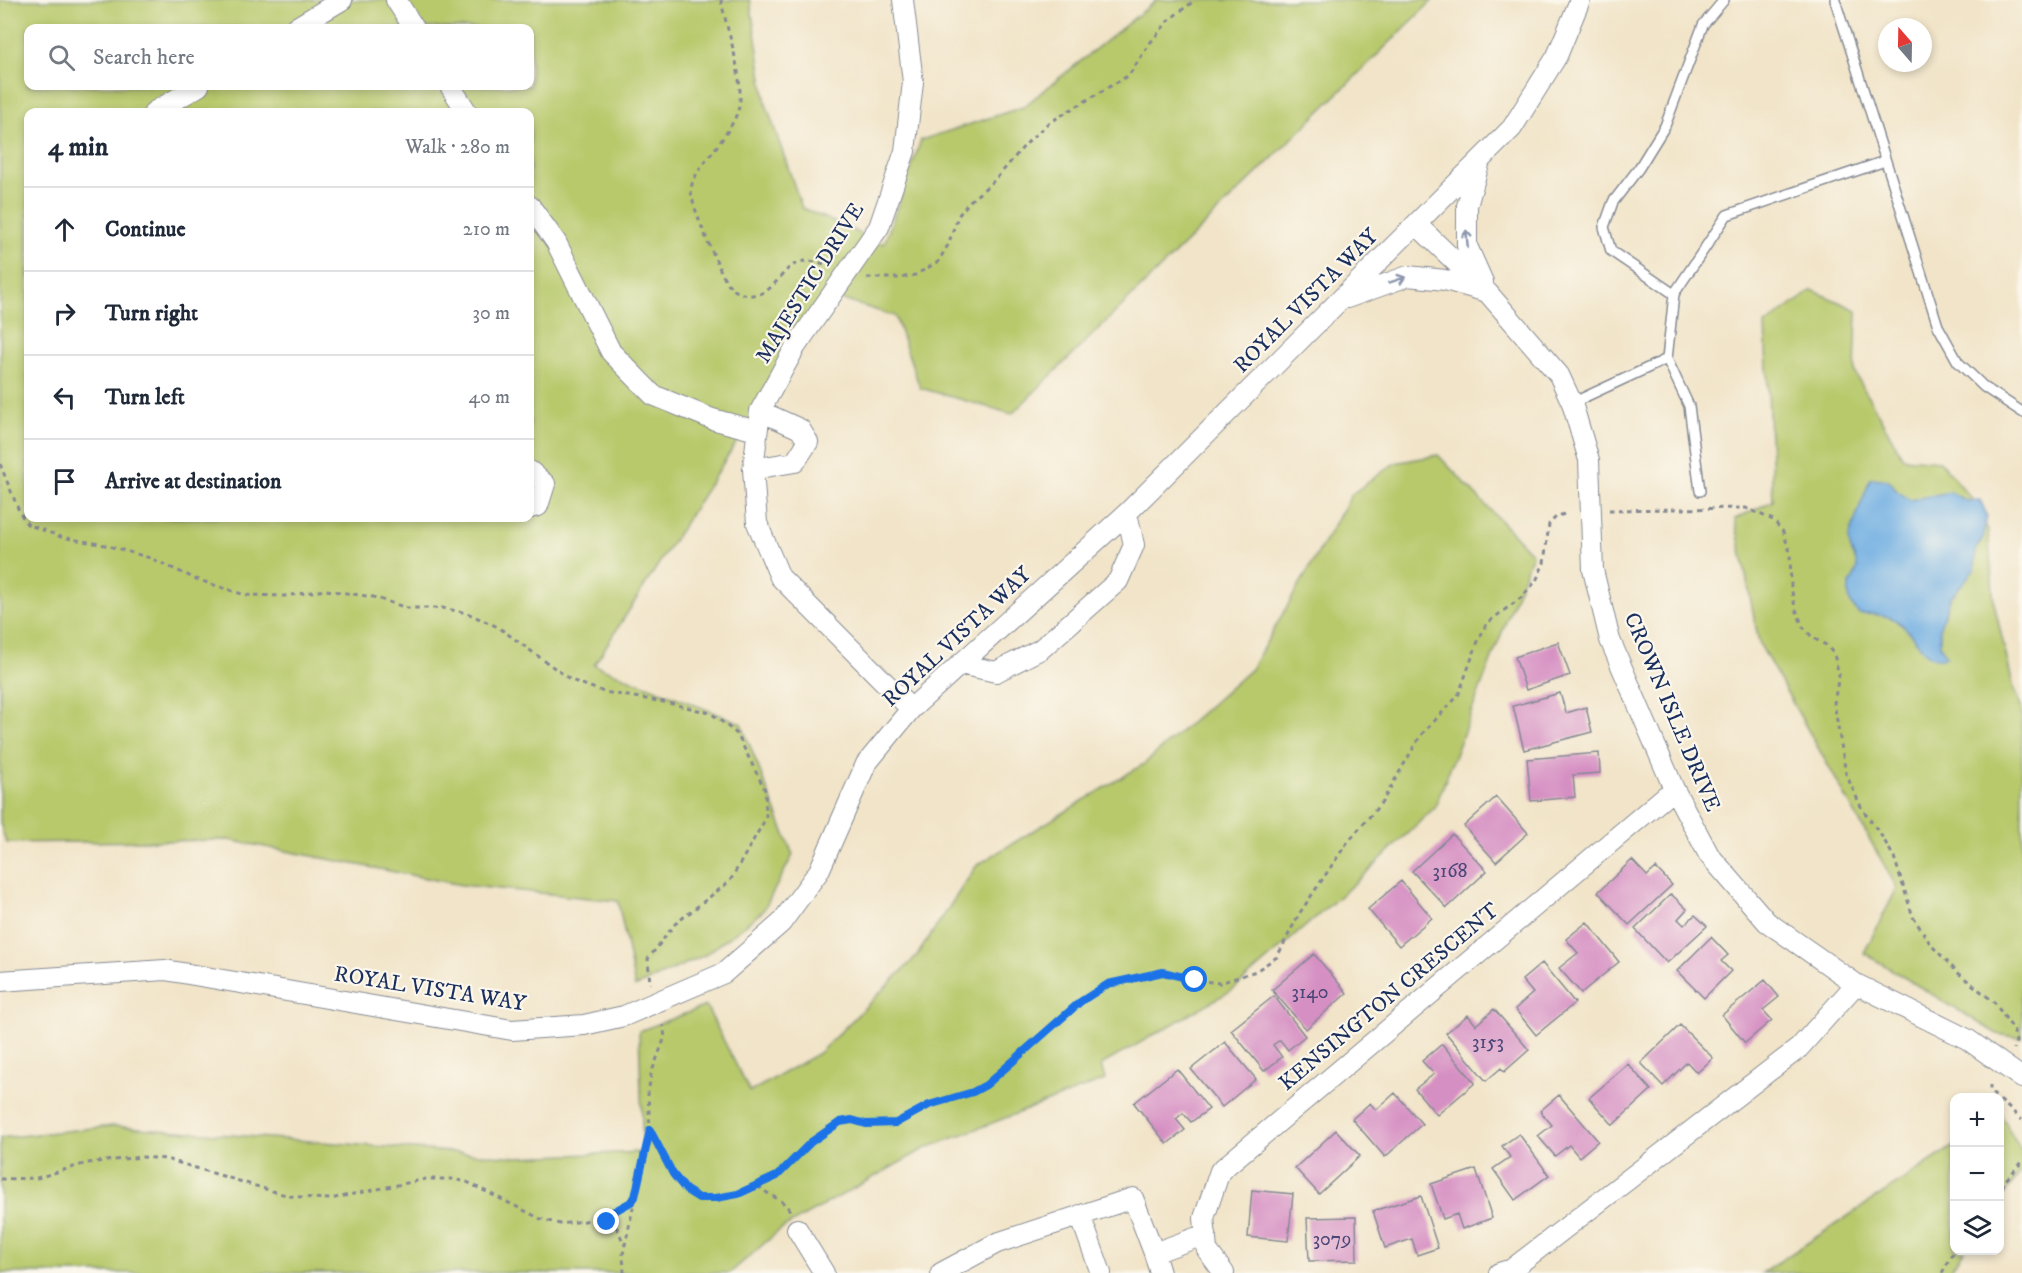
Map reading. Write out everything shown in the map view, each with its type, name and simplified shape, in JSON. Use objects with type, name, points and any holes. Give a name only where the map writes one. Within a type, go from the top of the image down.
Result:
[{"type":"street","points":[[302,24],[342,0]]},
{"type":"street","points":[[396,0],[411,24]]},
{"type":"street","name":"MAJESTIC DRIVE","points":[[903,0],[913,82],[905,151],[879,226],[796,346],[760,411],[753,469],[757,523],[780,577],[911,708]]},
{"type":"street","name":"ROYAL VISTA WAY","points":[[0,981],[165,970],[512,1030],[584,1025],[624,1016],[724,974],[781,923],[819,871],[866,764],[911,708],[1127,513],[1512,128],[1557,56],[1580,0]]},
{"type":"street","points":[[161,108],[192,90]]},
{"type":"street","points":[[453,90],[464,108]]},
{"type":"street","points":[[1479,161],[1467,206],[1467,246],[1488,293]]},
{"type":"street","points":[[534,212],[556,242],[611,352],[653,395],[712,419],[758,431]]},
{"type":"street","name":"CROWN ISLE DRIVE","points":[[1417,225],[1488,293],[1559,375],[1572,403],[1589,460],[1593,570],[1610,640],[1674,789],[1709,855],[1767,922],[1856,984],[1967,1039],[2022,1078]]},
{"type":"street","points":[[1342,300],[1408,276],[1445,280],[1488,293]]},
{"type":"street","points":[[753,469],[795,462],[808,442],[800,429],[760,411]]},
{"type":"street","points":[[534,474],[545,484],[538,506],[534,507]]},
{"type":"street","points":[[960,664],[996,672],[1005,668],[1041,649],[1118,581],[1134,545],[1127,513]]},
{"type":"street","name":"KENSINGTON CRESCENT","points":[[1224,1273],[1208,1250],[1204,1218],[1220,1171],[1674,789]]},
{"type":"street","points":[[1499,1273],[1512,1269],[1799,1048],[1856,984]]},
{"type":"street","points":[[941,1273],[997,1243],[1133,1198],[1160,1273]]},
{"type":"street","points":[[1080,1215],[1101,1273]]},
{"type":"street","points":[[797,1230],[824,1273]]},
{"type":"street","points":[[1154,1252],[1206,1234]]},
{"type":"lane","points":[[1674,294],[1611,250],[1604,228],[1613,202],[1639,168],[1665,126],[1703,25],[1724,0]]},
{"type":"lane","points":[[1835,0],[1938,326],[1958,362],[1984,387],[2022,412]]},
{"type":"lane","points":[[1700,491],[1689,406],[1667,359],[1674,294],[1727,215],[1885,161]]},
{"type":"lane","points":[[1572,403],[1667,359]]},
{"type":"path","points":[[721,0],[734,55],[740,100],[738,112],[729,129],[694,178],[691,190],[714,256],[729,286],[745,294],[757,295],[769,290],[791,266],[800,261],[833,266]]},
{"type":"path","points":[[862,276],[871,279],[900,278],[915,275],[938,262],[948,245],[958,216],[970,201],[995,180],[1025,145],[1047,124],[1129,75],[1150,43],[1169,20],[1195,0]]},
{"type":"path","points":[[0,464],[24,519]]},
{"type":"path","points":[[1604,510],[1746,508],[1773,520],[1783,532],[1790,552],[1791,587],[1795,607],[1803,627],[1834,654],[1839,675],[1834,703],[1846,774],[1862,809],[1894,857],[1913,917],[1937,952],[1957,972],[1994,1002],[2013,1029],[2016,1041],[2013,1051]]},
{"type":"path","points":[[650,1130],[673,1174],[686,1190],[699,1198],[738,1194],[777,1176],[811,1142],[840,1122],[852,1120],[866,1124],[896,1123],[929,1105],[973,1092],[986,1085],[1080,1002],[1108,984],[1163,972],[1195,980],[1221,983],[1257,972],[1277,957],[1299,914],[1347,843],[1383,802],[1421,735],[1458,696],[1478,640],[1487,623],[1522,597],[1536,581],[1544,563],[1549,524],[1556,517],[1564,514]]},
{"type":"path","points":[[26,522],[61,537],[105,545],[150,558],[196,579],[245,595],[285,596],[326,590],[373,597],[407,608],[442,608],[467,613],[498,627],[571,680],[604,692],[711,713],[737,734],[765,790],[766,818],[730,881],[675,924],[648,959],[650,986]]},
{"type":"path","points":[[624,1273],[623,1254],[650,1130],[648,1094],[651,1074],[665,1037],[663,1025]]},
{"type":"path","points":[[1990,1085],[1992,1093]]},
{"type":"path","points":[[2004,1104],[2022,1120]]},
{"type":"path","points":[[0,1179],[37,1178],[87,1163],[142,1157],[166,1159],[279,1193],[313,1198],[330,1199],[426,1179],[452,1179],[467,1182],[541,1219],[560,1224],[600,1219],[631,1202],[635,1197]]},
{"type":"path","points":[[2004,1182],[2022,1162]]},
{"type":"path","points":[[758,1186],[788,1208],[797,1230]]},
{"type":"path","points":[[600,1219],[617,1228],[625,1245]]},
{"type":"path","points":[[1941,1273],[1952,1255]]},
{"type":"green space","points":[[0,0],[750,0],[766,104],[802,208],[884,244],[921,140],[1023,107],[1157,0],[1433,0],[1012,414],[920,388],[895,316],[830,296],[594,665],[741,723],[793,855],[763,911],[705,955],[635,987],[618,901],[462,885],[229,840],[6,843],[0,823]]},
{"type":"green space","points":[[1812,290],[1857,310],[1855,373],[1903,458],[1940,461],[1976,504],[1988,531],[1994,603],[2014,690],[2022,708],[2022,1038],[1997,1034],[1864,953],[1897,888],[1759,643],[1735,519],[1773,501],[1765,325]]},
{"type":"green space","points":[[1438,455],[1532,554],[1435,807],[1365,874],[1234,989],[1101,1065],[1105,1080],[924,1149],[781,1229],[730,1273],[0,1273],[0,1138],[113,1126],[517,1157],[643,1152],[639,1031],[706,1006],[750,1092],[819,1053],[916,957],[977,865],[1144,764],[1251,669],[1352,494],[1395,463]]},
{"type":"green space","points":[[2004,1120],[2022,1152],[2022,1170],[2004,1195]]},
{"type":"green space","points":[[1950,1149],[1950,1255],[1961,1255],[1948,1273],[1762,1273]]},
{"type":"water","points":[[1870,479],[1888,480],[1897,491],[1910,500],[1950,492],[1967,501],[1980,500],[1987,515],[1983,538],[1976,549],[1975,569],[1950,598],[1940,626],[1940,645],[1947,656],[1932,657],[1897,621],[1874,614],[1859,614],[1850,600],[1849,588],[1857,567],[1849,545],[1849,537]]},
{"type":"building","points":[[1558,642],[1570,675],[1526,690],[1515,657]]},
{"type":"building","points":[[1560,693],[1566,713],[1586,707],[1592,732],[1524,750],[1513,706]]},
{"type":"building","points":[[1599,753],[1600,773],[1573,775],[1575,797],[1531,801],[1527,759]]},
{"type":"building","points":[[1496,797],[1528,833],[1496,862],[1464,826]]},
{"type":"building","points":[[1452,834],[1487,871],[1447,908],[1412,871]]},
{"type":"building","points":[[1632,860],[1647,876],[1656,868],[1672,885],[1629,925],[1598,892]]},
{"type":"building","points":[[1401,881],[1432,918],[1399,946],[1368,909]]},
{"type":"building","points":[[1671,894],[1687,909],[1678,919],[1684,925],[1695,915],[1707,926],[1667,963],[1635,929]]},
{"type":"building","points":[[1587,922],[1619,962],[1581,993],[1559,968],[1578,953],[1566,939]]},
{"type":"building","points":[[1711,937],[1728,955],[1721,961],[1731,971],[1704,998],[1677,971]]},
{"type":"building","points":[[1314,954],[1347,993],[1306,1029],[1272,990]]},
{"type":"building","points":[[1542,963],[1575,1003],[1536,1035],[1515,1009],[1533,993],[1522,980]]},
{"type":"building","points":[[1765,980],[1779,997],[1763,1010],[1772,1020],[1745,1043],[1722,1015]]},
{"type":"building","points":[[1274,996],[1305,1036],[1288,1050],[1280,1040],[1273,1045],[1282,1057],[1264,1071],[1231,1030]]},
{"type":"building","points":[[1494,1009],[1529,1050],[1504,1072],[1501,1068],[1486,1081],[1446,1033],[1468,1015],[1476,1025]]},
{"type":"building","points":[[1680,1025],[1713,1058],[1697,1073],[1687,1062],[1663,1086],[1641,1063]]},
{"type":"building","points":[[1225,1042],[1256,1079],[1222,1107],[1191,1069]]},
{"type":"building","points":[[1442,1044],[1475,1083],[1437,1115],[1415,1089],[1434,1074],[1422,1061]]},
{"type":"building","points":[[1628,1064],[1651,1090],[1613,1125],[1589,1098]]},
{"type":"building","points":[[1177,1069],[1209,1109],[1191,1122],[1183,1113],[1176,1119],[1185,1130],[1167,1144],[1134,1103]]},
{"type":"building","points":[[1395,1093],[1422,1124],[1385,1157],[1352,1119],[1370,1103],[1376,1110]]},
{"type":"building","points":[[1559,1095],[1598,1141],[1579,1157],[1569,1145],[1555,1156],[1538,1136],[1552,1125],[1540,1111]]},
{"type":"building","points":[[1336,1130],[1360,1156],[1319,1194],[1295,1168]]},
{"type":"building","points":[[1519,1134],[1549,1175],[1515,1200],[1493,1169],[1510,1157],[1502,1146]]},
{"type":"building","points":[[1476,1169],[1492,1218],[1462,1229],[1457,1214],[1443,1219],[1431,1184]]},
{"type":"building","points":[[1252,1190],[1293,1194],[1288,1241],[1248,1237]]},
{"type":"building","points":[[1421,1196],[1438,1248],[1417,1255],[1412,1239],[1385,1248],[1373,1211]]},
{"type":"building","points":[[1356,1217],[1357,1260],[1309,1261],[1307,1218]]},
{"type":"route","points":[[607,1222],[600,1219],[631,1202],[635,1197],[650,1130],[673,1174],[686,1190],[699,1198],[738,1194],[777,1176],[811,1142],[840,1122],[852,1120],[866,1124],[896,1123],[929,1105],[973,1092],[986,1085],[1080,1002],[1108,984],[1163,972],[1195,980]]}]
